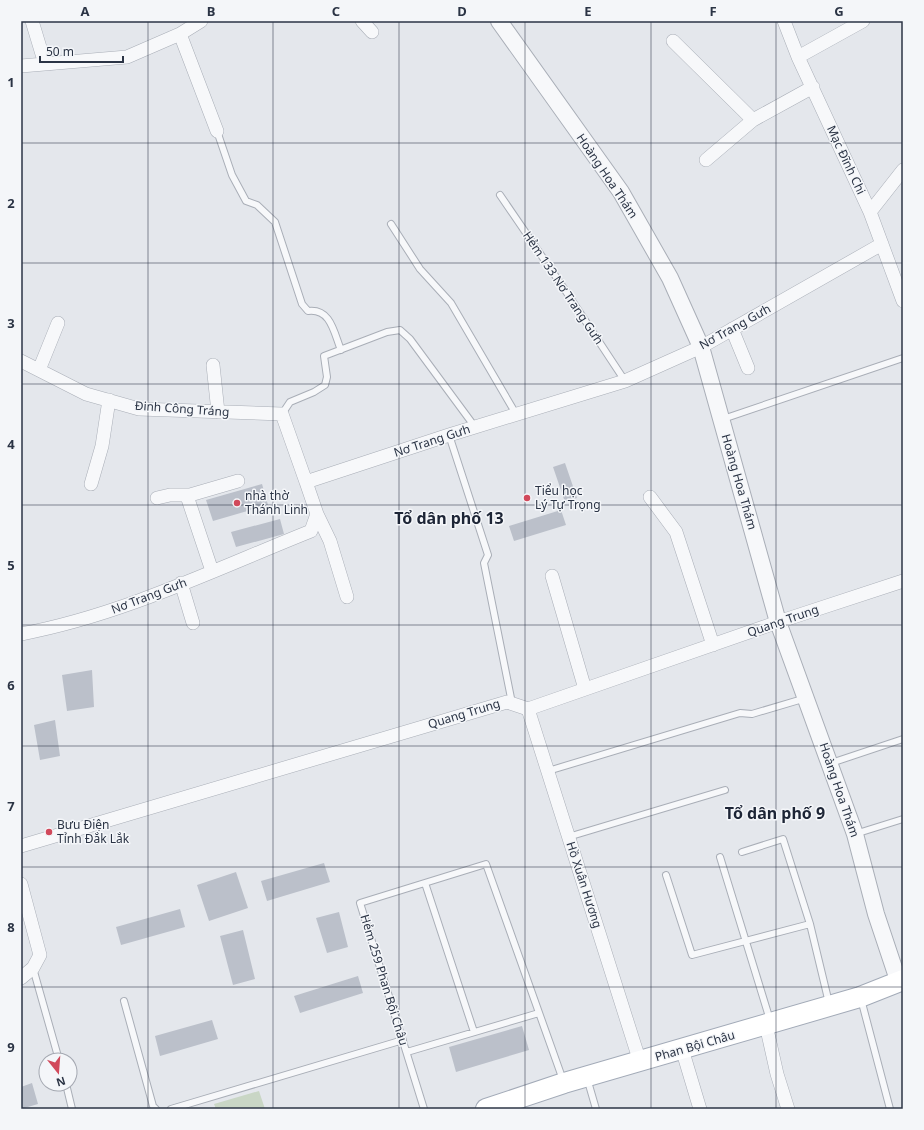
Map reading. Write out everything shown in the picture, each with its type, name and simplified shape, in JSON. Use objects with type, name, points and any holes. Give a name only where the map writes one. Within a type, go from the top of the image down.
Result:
[{"type":"main road","name":"Phan Bội Châu","points":[[489,1108],[564,1083],[860,997],[901,981]]},
{"type":"street","points":[[32,21],[45,64]]},
{"type":"street","points":[[21,66],[127,56],[180,34],[201,21]]},
{"type":"street","points":[[362,21],[372,32]]},
{"type":"street","name":"Hoàng Hoa Thám","points":[[499,21],[621,192],[670,278],[701,347],[778,622],[855,834],[876,914],[901,981]]},
{"type":"street","name":"Mạc Đĩnh Chi","points":[[784,21],[798,57],[870,212],[882,244],[899,276],[903,301]]},
{"type":"street","points":[[798,57],[863,21]]},
{"type":"street","points":[[180,34],[217,131]]},
{"type":"street","points":[[673,41],[753,120]]},
{"type":"street","points":[[706,160],[753,120],[812,87]]},
{"type":"street","points":[[870,212],[903,170]]},
{"type":"street","name":"Nơ Trang Gưh","points":[[306,482],[516,414],[625,381],[701,347],[882,244]]},
{"type":"street","points":[[39,370],[58,323]]},
{"type":"street","points":[[732,329],[748,368]]},
{"type":"street","name":"Đinh Công Tráng","points":[[21,361],[86,394],[139,409],[282,414]]},
{"type":"street","points":[[213,365],[218,412]]},
{"type":"street","points":[[91,484],[102,446],[109,400]]},
{"type":"street","points":[[282,414],[317,514],[330,541],[346,597]]},
{"type":"street","points":[[158,498],[175,495],[187,496],[238,481]]},
{"type":"street","points":[[187,496],[212,571]]},
{"type":"street","points":[[650,497],[676,532],[713,645]]},
{"type":"street","name":"Nơ Trang Gưh","points":[[21,634],[56,628],[116,610],[311,531],[317,514]]},
{"type":"street","points":[[552,576],[585,689]]},
{"type":"street","name":"Quang Trung","points":[[21,846],[507,702],[528,709],[778,622],[903,581]]},
{"type":"street","points":[[181,583],[193,623]]},
{"type":"street","name":"Hồ Xuân Hương","points":[[528,709],[640,1062]]},
{"type":"street","points":[[21,884],[40,956],[33,968],[21,978]]},
{"type":"street","points":[[768,1024],[777,1074],[788,1109]]},
{"type":"street","points":[[682,1049],[700,1109]]},
{"type":"lane","points":[[217,131],[232,175],[246,201],[257,205],[275,222],[302,304],[308,311],[317,310],[328,318],[340,350]]},
{"type":"lane","name":"Hẻm 133 Nơ Trang Gưh","points":[[500,195],[625,381]]},
{"type":"lane","points":[[391,224],[420,269],[451,303],[516,414]]},
{"type":"lane","points":[[282,414],[290,402],[314,392],[325,385],[327,377],[324,356],[387,332],[400,330],[410,339],[475,427]]},
{"type":"lane","points":[[722,420],[903,358]]},
{"type":"lane","points":[[450,435],[488,555],[484,563],[512,704]]},
{"type":"lane","points":[[548,771],[740,713],[752,714],[806,698]]},
{"type":"lane","points":[[830,763],[903,739]]},
{"type":"lane","points":[[568,837],[725,790]]},
{"type":"lane","points":[[855,834],[903,819]]},
{"type":"lane","points":[[742,852],[783,839],[810,924],[830,1006]]},
{"type":"lane","points":[[720,857],[747,940],[768,1024]]},
{"type":"lane","name":"Hẻm 259 Phan Bội Châu","points":[[424,1109],[360,903],[486,864],[564,1083]]},
{"type":"lane","points":[[666,875],[692,955],[810,924]]},
{"type":"lane","points":[[425,883],[474,1032]]},
{"type":"lane","points":[[33,968],[57,1052]]},
{"type":"lane","points":[[860,997],[890,1109]]},
{"type":"lane","points":[[124,1001],[153,1106],[156,1109]]},
{"type":"lane","name":"Hẻm 259 Phan Bội Châu","points":[[407,1052],[539,1013]]},
{"type":"lane","points":[[171,1109],[403,1040]]},
{"type":"lane","points":[[587,1077],[596,1109]]},
{"type":"lane","points":[[68,1092],[72,1109]]},
{"type":"green space","points":[[259,1091],[265,1109],[216,1109],[214,1104]]},
{"type":"building","points":[[565,463],[577,498],[565,502],[553,467]]},
{"type":"building","name":"nhà thờ Thánh Linh","points":[[262,484],[268,505],[213,521],[206,500]]},
{"type":"building","points":[[561,510],[566,525],[514,541],[509,526]]},
{"type":"building","points":[[280,519],[284,534],[236,547],[231,532]]},
{"type":"building","points":[[92,670],[94,707],[67,711],[62,675]]},
{"type":"building","points":[[55,720],[60,756],[40,760],[34,725]]},
{"type":"building","points":[[324,863],[330,882],[267,901],[261,881]]},
{"type":"building","points":[[236,872],[248,908],[209,921],[197,885]]},
{"type":"building","points":[[180,909],[185,927],[121,945],[116,927]]},
{"type":"building","points":[[339,912],[348,947],[327,953],[316,918]]},
{"type":"building","points":[[243,930],[255,979],[233,985],[220,936]]},
{"type":"building","points":[[358,976],[363,993],[300,1013],[294,996]]},
{"type":"building","points":[[212,1020],[218,1039],[160,1056],[155,1036]]},
{"type":"building","points":[[522,1026],[529,1050],[456,1072],[449,1047]]},
{"type":"building","points":[[32,1083],[38,1104],[21,1109],[21,1087]]},
{"type":"place","name":"Tiểu học Lý Tự Trọng","points":[[527,498]]},
{"type":"place","name":"nhà thờ Thánh Linh","points":[[237,503]]},
{"type":"place","name":"Bưu Điện Tỉnh Đắk Lắk","points":[[49,832]]},
{"type":"district","name":"Tổ dân phố 13","points":[[449,518]]},
{"type":"district","name":"Tổ dân phố 9","points":[[775,813]]}]
